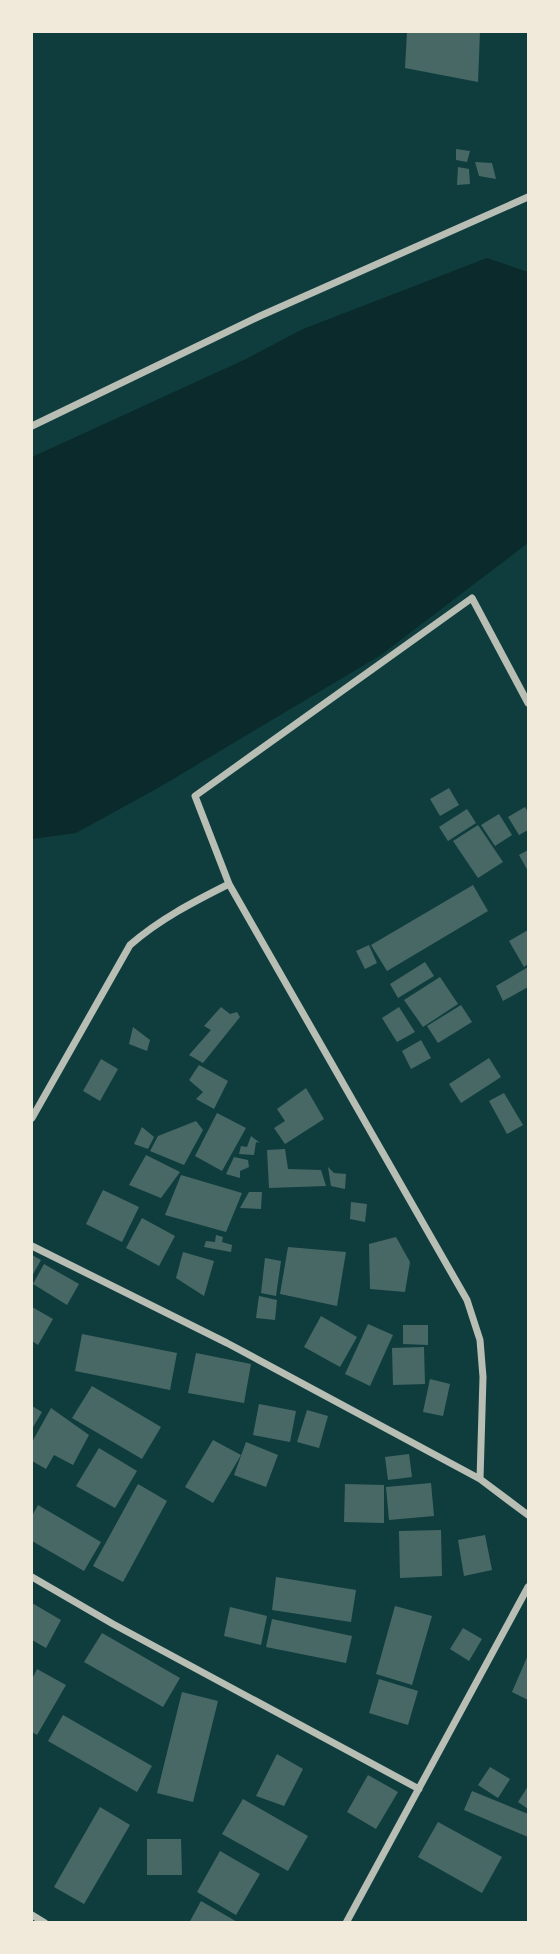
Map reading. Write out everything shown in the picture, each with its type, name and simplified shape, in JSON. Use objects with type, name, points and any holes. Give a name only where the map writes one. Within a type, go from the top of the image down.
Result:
[{"type":"street","points":[[32,426],[260,316],[528,197]]},
{"type":"street","points":[[480,1479],[483,1377],[480,1340],[467,1300],[229,884],[195,796],[472,598],[528,703]]},
{"type":"street","points":[[32,1118],[130,945],[151,926],[229,884]]},
{"type":"street","points":[[32,1098],[40,1102]]},
{"type":"street","points":[[32,1246],[227,1343],[480,1479],[528,1515]]},
{"type":"street","points":[[32,1577],[113,1624],[419,1789]]},
{"type":"street","points":[[346,1923],[528,1587]]},
{"type":"street","points":[[32,1915],[45,1923]]},
{"type":"water","points":[[487,258],[528,272],[528,543],[381,655],[158,788],[76,833],[32,839],[32,457],[246,359],[303,329]]},
{"type":"building","points":[[407,32],[480,32],[478,82],[405,68]]},
{"type":"building","points":[[456,149],[470,151],[467,162],[456,160]]},
{"type":"building","points":[[475,162],[492,163],[496,179],[479,176]]},
{"type":"building","points":[[458,167],[469,169],[470,184],[457,185]]},
{"type":"building","points":[[449,788],[459,805],[440,816],[430,799]]},
{"type":"building","points":[[525,807],[528,812],[528,830],[519,835],[508,817]]},
{"type":"building","points":[[467,809],[476,823],[448,841],[439,827]]},
{"type":"building","points":[[499,814],[512,835],[495,846],[481,825]]},
{"type":"building","points":[[478,825],[503,862],[478,878],[453,841]]},
{"type":"building","points":[[528,850],[528,871],[519,855]]},
{"type":"building","points":[[473,885],[488,911],[387,971],[371,945]]},
{"type":"building","points":[[528,930],[528,964],[524,967],[509,941]]},
{"type":"building","points":[[369,945],[377,963],[365,969],[356,951]]},
{"type":"building","points":[[425,962],[434,976],[398,998],[390,984]]},
{"type":"building","points":[[528,967],[528,987],[503,1001],[496,986]]},
{"type":"building","points":[[440,977],[458,1004],[423,1027],[404,1000]]},
{"type":"building","points":[[461,1005],[472,1022],[438,1043],[427,1026]]},
{"type":"building","points":[[221,1007],[230,1014],[237,1012],[240,1017],[203,1063],[189,1055],[211,1030],[204,1026]]},
{"type":"building","points":[[399,1007],[415,1032],[397,1042],[382,1018]]},
{"type":"building","points":[[133,1027],[150,1040],[147,1051],[129,1044]]},
{"type":"building","points":[[421,1040],[431,1058],[411,1069],[402,1051]]},
{"type":"building","points":[[489,1058],[501,1077],[461,1103],[449,1084]]},
{"type":"building","points":[[101,1059],[118,1069],[100,1101],[83,1091]]},
{"type":"building","points":[[199,1065],[228,1081],[214,1109],[196,1099],[203,1092],[189,1080]]},
{"type":"building","points":[[306,1088],[324,1119],[285,1144],[274,1128],[285,1121],[277,1109]]},
{"type":"building","points":[[504,1093],[523,1125],[507,1134],[489,1101]]},
{"type":"building","points":[[217,1113],[246,1128],[222,1171],[195,1156]]},
{"type":"building","points":[[196,1121],[203,1130],[184,1165],[150,1151],[158,1136]]},
{"type":"building","points":[[142,1127],[154,1137],[148,1149],[134,1144]]},
{"type":"building","points":[[251,1136],[260,1143],[256,1142],[254,1155],[239,1154],[241,1146],[247,1147]]},
{"type":"building","points":[[285,1149],[288,1169],[321,1170],[326,1186],[269,1188],[267,1150]]},
{"type":"building","points":[[146,1155],[180,1172],[161,1198],[129,1185]]},
{"type":"building","points":[[234,1157],[248,1160],[249,1167],[240,1171],[240,1178],[226,1174]]},
{"type":"building","points":[[328,1167],[334,1173],[346,1174],[345,1189],[331,1186]]},
{"type":"building","points":[[181,1175],[242,1193],[226,1232],[165,1215]]},
{"type":"building","points":[[103,1190],[139,1207],[122,1242],[86,1224]]},
{"type":"building","points":[[249,1192],[262,1192],[261,1209],[240,1208]]},
{"type":"building","points":[[351,1202],[367,1204],[365,1222],[350,1219]]},
{"type":"building","points":[[142,1218],[175,1236],[159,1266],[126,1248]]},
{"type":"building","points":[[216,1235],[223,1237],[222,1242],[232,1245],[231,1252],[204,1247],[206,1241],[215,1242]]},
{"type":"building","points":[[396,1237],[410,1262],[405,1292],[370,1289],[369,1244]]},
{"type":"building","points":[[288,1247],[346,1252],[337,1306],[280,1294]]},
{"type":"building","points":[[183,1252],[214,1261],[204,1296],[176,1278]]},
{"type":"building","points":[[32,1255],[41,1260],[32,1276]]},
{"type":"building","points":[[265,1258],[281,1261],[276,1296],[261,1293]]},
{"type":"building","points":[[44,1264],[79,1284],[67,1305],[33,1284]]},
{"type":"building","points":[[259,1296],[277,1300],[275,1320],[256,1318]]},
{"type":"building","points":[[32,1307],[53,1319],[38,1345],[32,1341]]},
{"type":"building","points":[[321,1316],[357,1337],[340,1367],[304,1347]]},
{"type":"building","points":[[368,1324],[393,1335],[370,1386],[345,1374]]},
{"type":"building","points":[[403,1325],[428,1325],[428,1345],[403,1344]]},
{"type":"building","points":[[82,1334],[177,1353],[170,1390],[75,1371]]},
{"type":"building","points":[[424,1347],[425,1384],[393,1385],[392,1348]]},
{"type":"building","points":[[196,1353],[251,1364],[244,1403],[188,1393]]},
{"type":"building","points":[[430,1379],[450,1384],[443,1416],[423,1412]]},
{"type":"building","points":[[92,1386],[161,1427],[142,1459],[72,1418]]},
{"type":"building","points":[[259,1404],[296,1411],[290,1442],[253,1435]]},
{"type":"building","points":[[32,1406],[42,1412],[32,1429]]},
{"type":"building","points":[[51,1408],[89,1435],[73,1465],[54,1455],[46,1469],[32,1461],[32,1442]]},
{"type":"building","points":[[307,1410],[328,1416],[319,1448],[297,1442]]},
{"type":"building","points":[[213,1440],[241,1455],[213,1503],[185,1487]]},
{"type":"building","points":[[246,1442],[278,1455],[266,1487],[234,1475]]},
{"type":"building","points":[[99,1448],[137,1471],[115,1508],[76,1486]]},
{"type":"building","points":[[409,1454],[412,1477],[388,1480],[385,1457]]},
{"type":"building","points":[[431,1483],[434,1516],[389,1520],[386,1487]]},
{"type":"building","points":[[138,1484],[167,1501],[123,1582],[93,1566]]},
{"type":"building","points":[[345,1484],[384,1485],[384,1523],[344,1522]]},
{"type":"building","points":[[38,1505],[101,1542],[84,1571],[32,1541],[32,1516]]},
{"type":"building","points":[[441,1530],[442,1576],[400,1578],[399,1531]]},
{"type":"building","points":[[485,1535],[492,1570],[464,1576],[458,1540]]},
{"type":"building","points":[[276,1577],[356,1590],[351,1622],[272,1610]]},
{"type":"building","points":[[32,1603],[61,1620],[46,1648],[32,1640]]},
{"type":"building","points":[[395,1606],[432,1616],[412,1685],[376,1674]]},
{"type":"building","points":[[230,1607],[267,1616],[261,1645],[224,1636]]},
{"type":"building","points":[[272,1619],[352,1636],[346,1663],[266,1647]]},
{"type":"building","points":[[463,1628],[482,1639],[469,1661],[450,1649]]},
{"type":"building","points":[[102,1633],[180,1678],[163,1707],[84,1662]]},
{"type":"building","points":[[528,1655],[528,1700],[512,1692]]},
{"type":"building","points":[[37,1669],[66,1685],[37,1735],[32,1732],[32,1679]]},
{"type":"building","points":[[379,1679],[418,1691],[408,1725],[369,1713]]},
{"type":"building","points":[[182,1692],[218,1701],[193,1802],[157,1793]]},
{"type":"building","points":[[63,1715],[152,1766],[137,1792],[48,1741]]},
{"type":"building","points":[[277,1754],[303,1769],[284,1806],[256,1796]]},
{"type":"building","points":[[490,1767],[510,1779],[498,1798],[478,1785]]},
{"type":"building","points":[[368,1775],[398,1792],[376,1829],[347,1812]]},
{"type":"building","points":[[528,1786],[528,1809],[518,1802]]},
{"type":"building","points":[[472,1791],[528,1814],[528,1837],[464,1810]]},
{"type":"building","points":[[243,1799],[308,1836],[288,1871],[222,1834]]},
{"type":"building","points":[[100,1807],[130,1825],[84,1904],[54,1887]]},
{"type":"building","points":[[438,1822],[502,1857],[482,1893],[418,1857]]},
{"type":"building","points":[[147,1839],[181,1839],[182,1875],[147,1875]]},
{"type":"building","points":[[220,1851],[260,1874],[236,1915],[197,1892]]},
{"type":"building","points":[[201,1901],[239,1923],[189,1923]]}]
